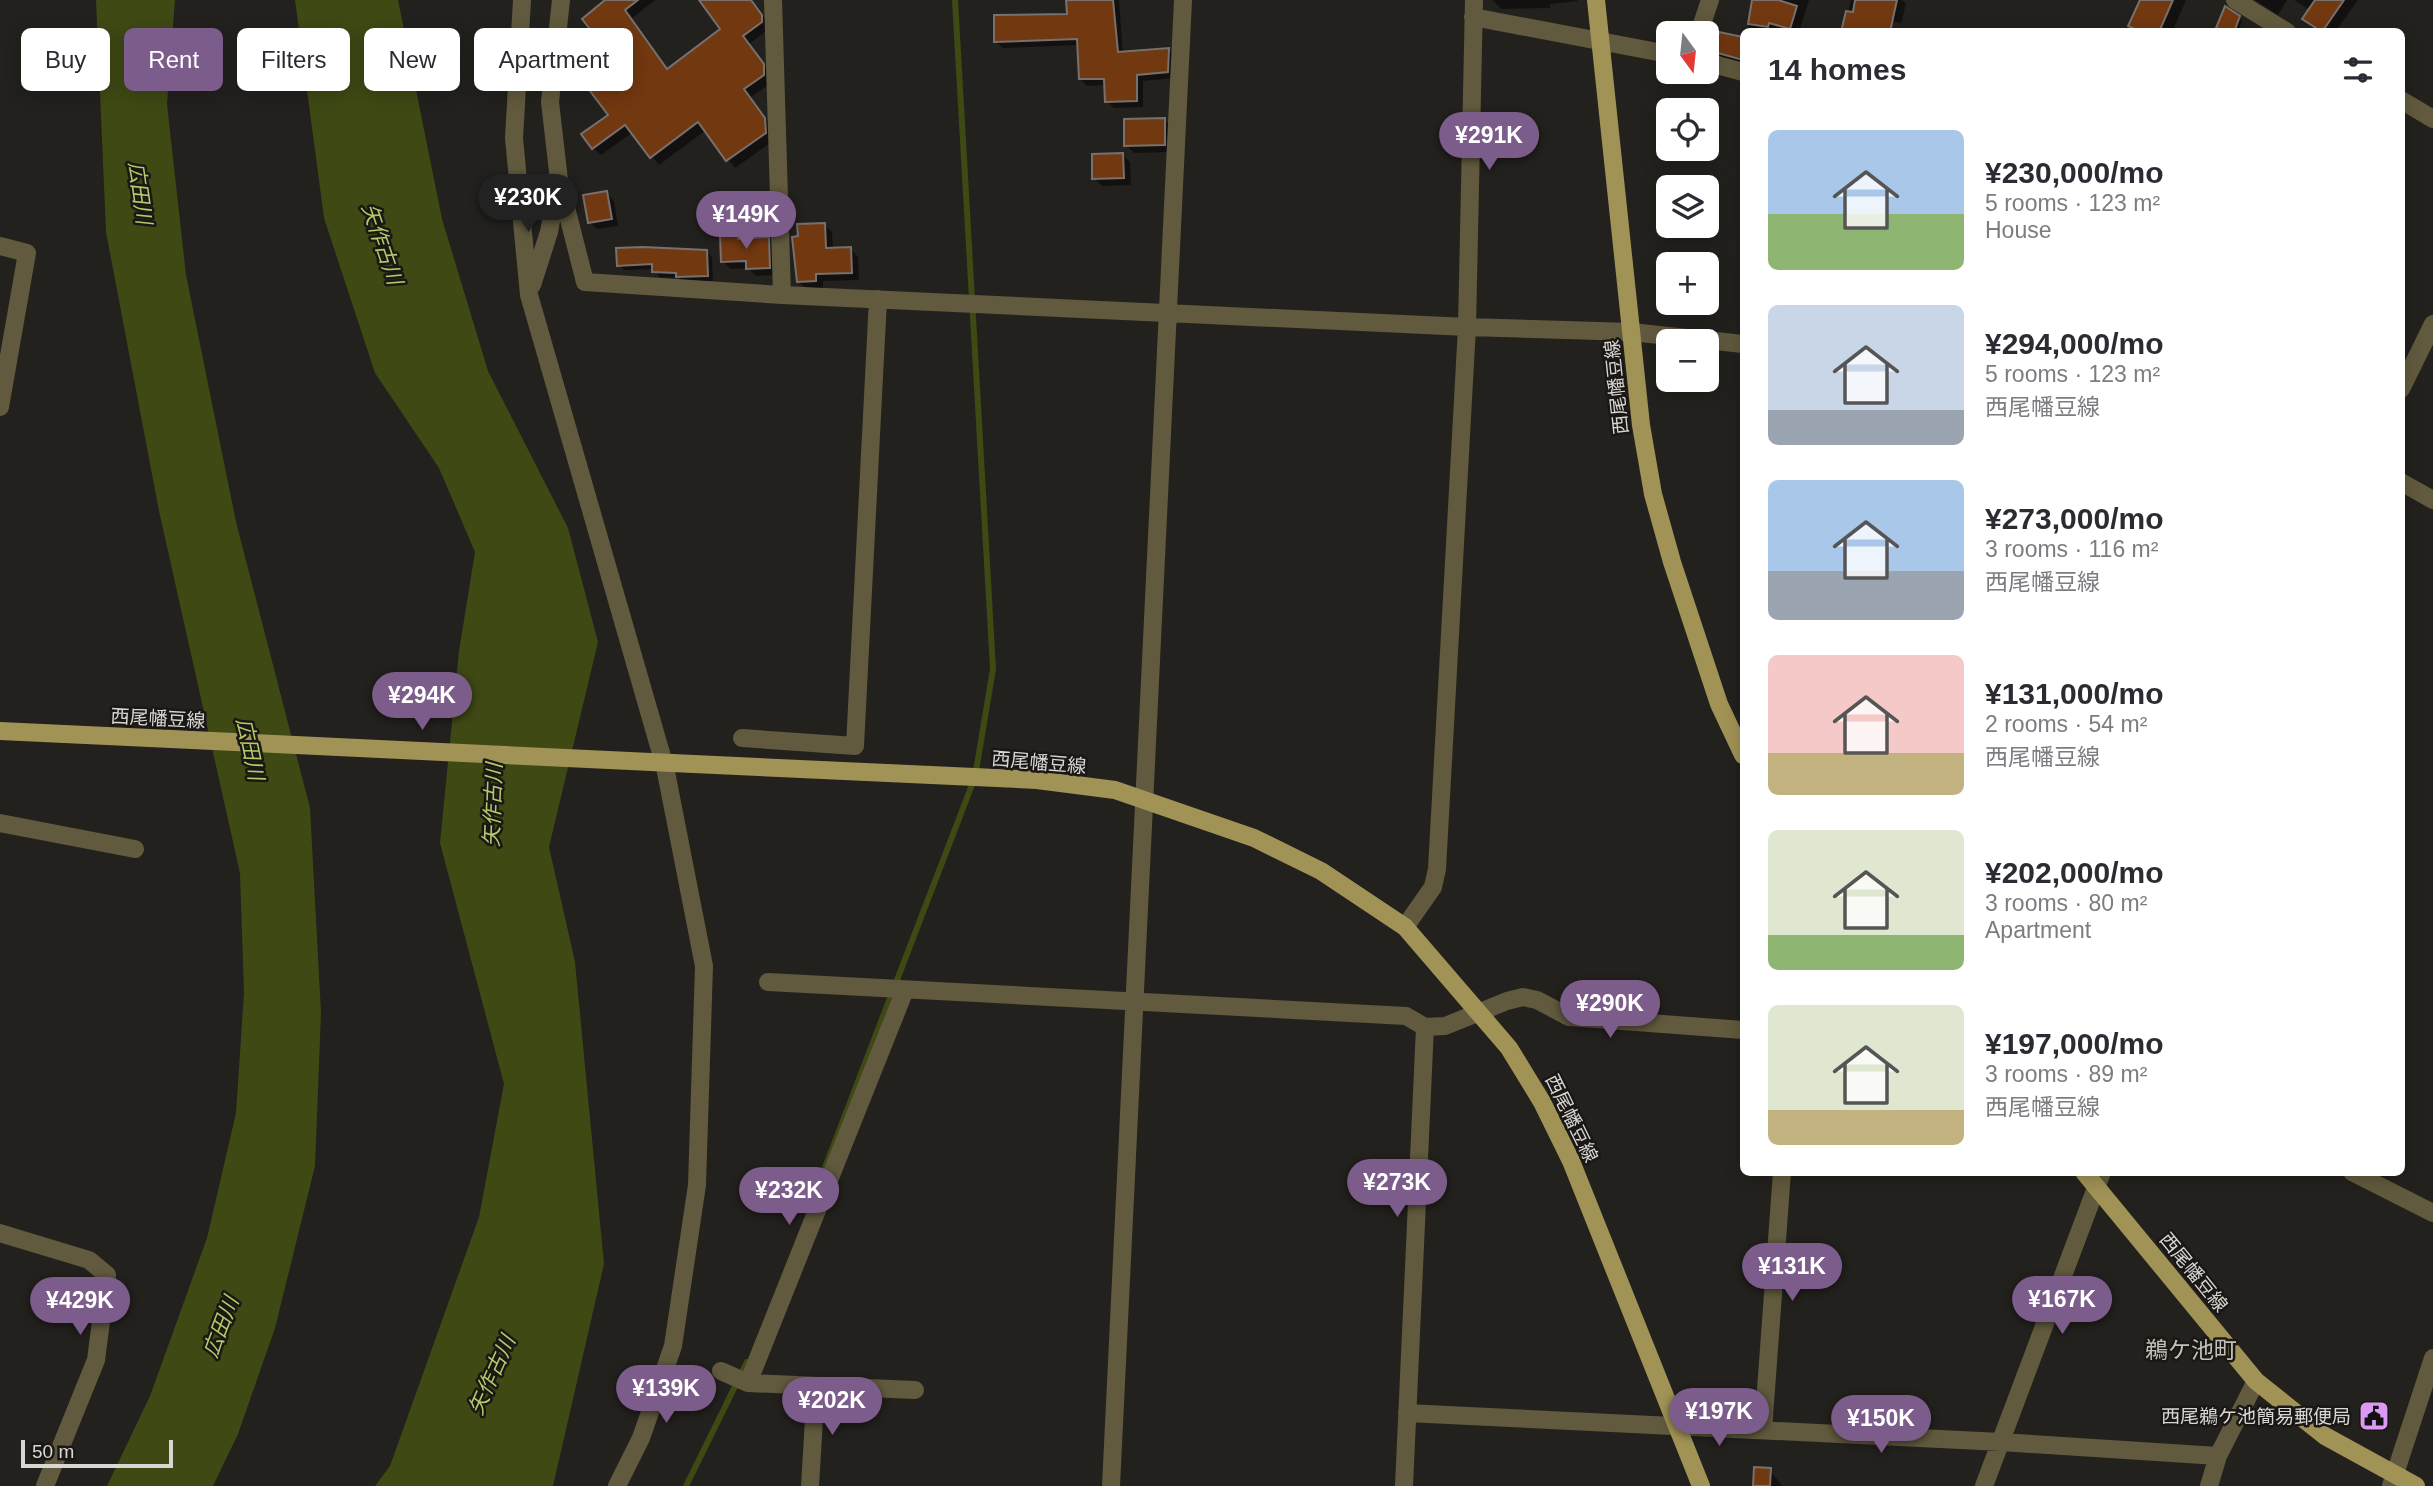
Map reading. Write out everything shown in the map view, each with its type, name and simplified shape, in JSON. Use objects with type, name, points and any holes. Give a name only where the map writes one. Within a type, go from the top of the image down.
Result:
[{"type":"main road","name":"西尾幡豆線","points":[[1595,0],[1641,425],[1653,494],[1719,704],[1740,749]]},
{"type":"main road","name":"西尾幡豆線","points":[[0,731],[1037,780],[1115,790],[1254,838],[1321,871],[1405,928],[1479,1013],[1525,1073],[1561,1139],[1701,1486]]},
{"type":"main road","name":"西尾幡豆線","points":[[2100,1180],[2256,1381],[2325,1436],[2392,1481],[2416,1486]]},
{"type":"street","points":[[522,0],[514,138],[529,296],[665,767],[704,966],[697,1185],[673,1346],[641,1438],[617,1486]]},
{"type":"street","points":[[561,0],[550,102],[559,180],[584,282],[782,295],[1467,327],[1631,332],[1740,344]]},
{"type":"street","points":[[773,0],[782,295]]},
{"type":"street","points":[[1111,1486],[1137,1004],[1166,312],[1183,0]]},
{"type":"street","points":[[1703,21],[1710,0]]},
{"type":"street","points":[[2235,0],[2280,28]]},
{"type":"street","points":[[1405,928],[1433,887],[1437,869],[1467,327],[1473,8],[1656,52]]},
{"type":"street","points":[[1719,66],[1740,71]]},
{"type":"street","points":[[2405,102],[2433,119]]},
{"type":"street","points":[[529,296],[549,232],[559,180]]},
{"type":"street","points":[[0,246],[27,253],[0,407]]},
{"type":"street","points":[[742,737],[855,746],[878,299]]},
{"type":"street","points":[[2405,381],[2433,324]]},
{"type":"street","points":[[2405,484],[2433,500]]},
{"type":"street","points":[[0,823],[135,849]]},
{"type":"street","points":[[768,982],[1137,1004],[1406,1016],[1425,1027],[1445,1027],[1523,998],[1537,1000],[1569,1017],[1740,1030]]},
{"type":"street","points":[[748,1382],[905,990]]},
{"type":"street","points":[[1404,1486],[1425,1027]]},
{"type":"street","points":[[1763,1430],[1782,1176]]},
{"type":"street","points":[[2360,1176],[2433,1213]]},
{"type":"street","points":[[1984,1486],[2100,1180]]},
{"type":"street","points":[[0,1233],[89,1260],[107,1275],[96,1360],[45,1486]]},
{"type":"street","points":[[2392,1481],[2433,1358]]},
{"type":"street","points":[[720,1371],[748,1382],[915,1390]]},
{"type":"street","points":[[2209,1486],[2218,1456],[2256,1381]]},
{"type":"street","points":[[810,1486],[816,1386]]},
{"type":"street","points":[[1407,1413],[2001,1442],[2218,1456]]},
{"type":"water","name":"広田川","points":[[96,0],[175,0],[173,28],[124,28],[124,91],[168,91],[167,104],[186,275],[236,522],[310,808],[321,1013],[315,1166],[275,1328],[238,1434],[213,1486],[107,1486],[150,1396],[207,1238],[236,1113],[244,993],[240,873],[159,511],[106,232],[100,91],[110,91],[110,28],[97,28]]},
{"type":"water","name":"矢作古川","points":[[295,0],[398,0],[404,28],[364,28],[364,91],[416,91],[442,219],[488,371],[568,528],[598,642],[549,847],[575,962],[604,1264],[553,1486],[375,1486],[390,1466],[479,1217],[504,1084],[440,843],[459,651],[475,552],[439,468],[375,373],[324,218],[307,91],[350,91],[350,28],[299,28]]},
{"type":"building","points":[[605,0],[638,0],[625,10],[667,69],[720,29],[699,0],[751,0],[762,15],[762,22],[743,36],[764,64],[764,75],[744,89],[765,118],[766,133],[726,161],[698,122],[650,158],[625,125],[592,149],[581,134],[608,115],[590,91],[633,91],[633,28],[589,28],[582,19]]},
{"type":"building","points":[[1066,0],[1113,0],[1118,52],[1169,48],[1168,72],[1137,75],[1137,101],[1105,102],[1104,79],[1079,79],[1077,39],[994,42],[994,15],[1067,14]]},
{"type":"building","points":[[1752,0],[1778,0],[1797,6],[1790,28],[1769,23],[1768,27],[1748,24]]},
{"type":"building","points":[[1855,0],[1897,0],[1891,28],[1842,28],[1846,11],[1853,12]]},
{"type":"building","points":[[2140,0],[2173,0],[2161,28],[2128,26]]},
{"type":"building","points":[[2315,0],[2344,0],[2325,28],[2316,28],[2302,19]]},
{"type":"building","points":[[2225,6],[2240,16],[2236,28],[2216,28]]},
{"type":"building","points":[[1719,32],[1740,36],[1740,59],[1719,53]]},
{"type":"building","points":[[1165,118],[1165,145],[1124,146],[1124,119]]},
{"type":"building","points":[[1123,153],[1124,178],[1092,179],[1092,154]]},
{"type":"building","points":[[607,191],[612,219],[588,223],[583,195]]},
{"type":"building","points":[[825,223],[826,248],[851,247],[852,273],[816,274],[816,281],[797,282],[792,237],[798,236],[797,224]]},
{"type":"building","points":[[738,234],[738,239],[769,237],[770,268],[746,269],[746,261],[721,262],[720,235]]},
{"type":"building","points":[[616,248],[707,250],[708,276],[676,277],[676,273],[652,272],[652,264],[617,266]]},
{"type":"building","points":[[1754,1467],[1771,1468],[1770,1486],[1753,1486]]},
{"type":"waterway","points":[[819,1183],[975,777],[993,669],[955,0]]},
{"type":"waterway","points":[[686,1486],[747,1362]]},
{"type":"place","name":"西尾鵜ケ池簡易郵便局","points":[[2374,1416]]},
{"type":"district","name":"鵜ケ池町","points":[[2191,1350]]}]
